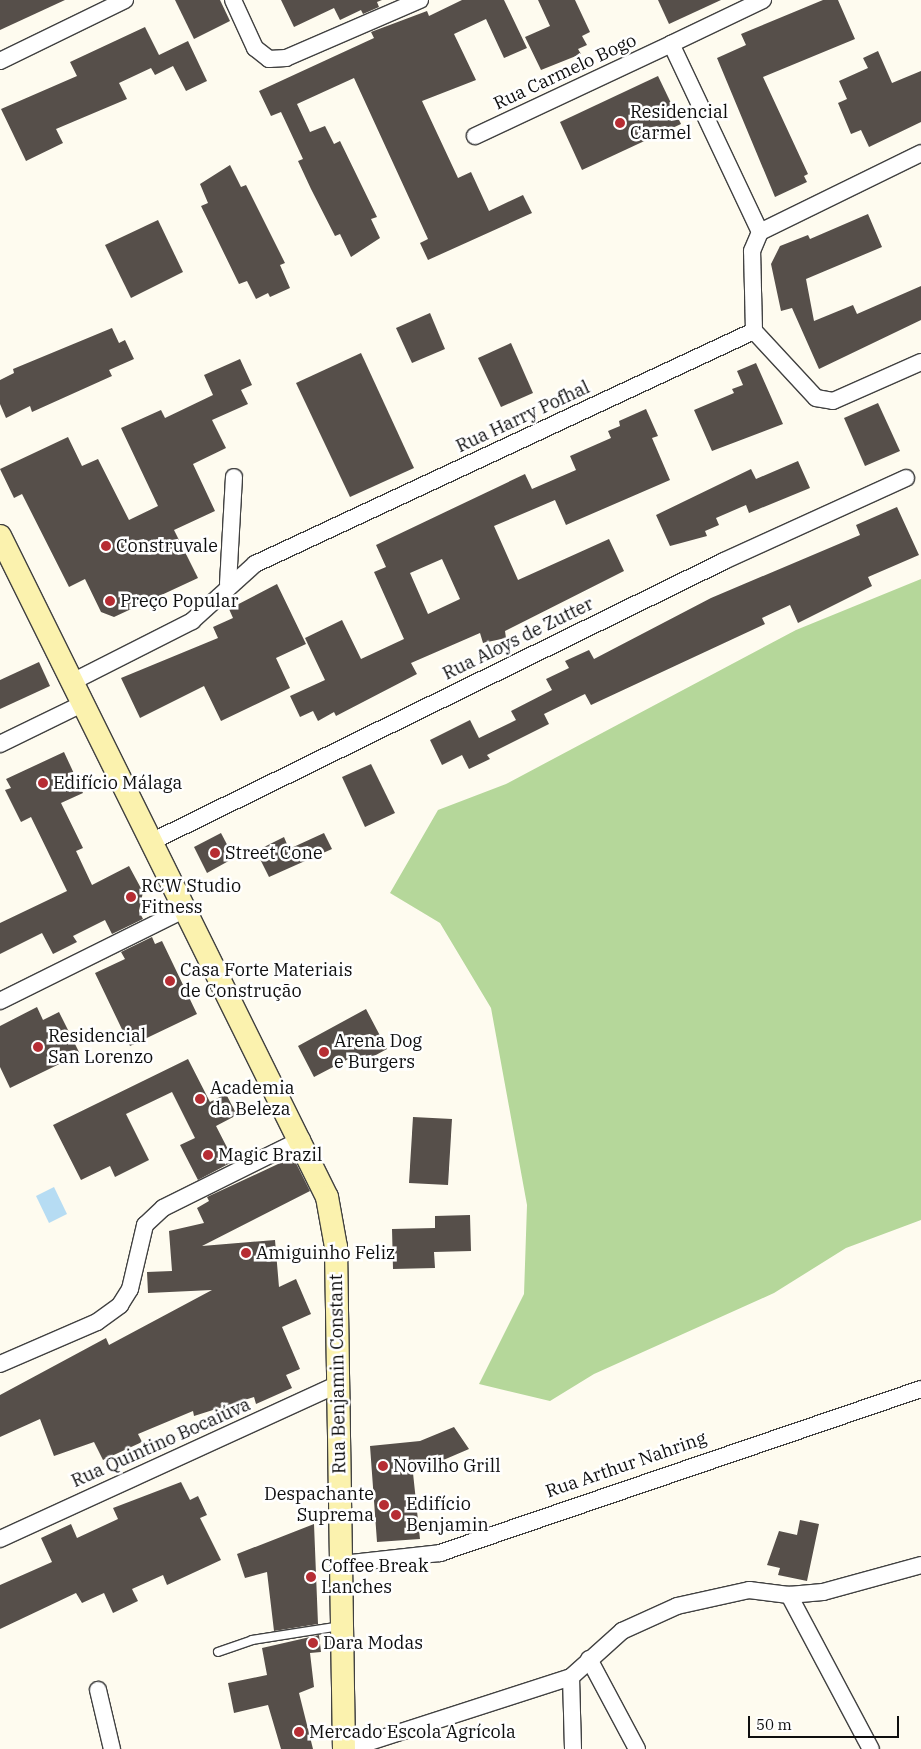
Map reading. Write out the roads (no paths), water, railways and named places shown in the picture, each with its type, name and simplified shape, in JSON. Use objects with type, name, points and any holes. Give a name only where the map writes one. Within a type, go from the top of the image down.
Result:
[{"type":"main road","name":"Rua Benjamin Constant","points":[[0,536],[183,910],[302,1139],[333,1218],[340,1384],[342,1626],[346,1749]]},
{"type":"street","points":[[0,61],[125,0]]},
{"type":"street","points":[[233,0],[255,48],[268,59],[286,58],[420,0]]},
{"type":"street","name":"Rua Carmelo Bogo","points":[[475,136],[763,0]]},
{"type":"street","points":[[672,44],[760,232]]},
{"type":"street","points":[[921,153],[760,232],[752,251],[754,331],[816,398],[832,401],[921,362]]},
{"type":"street","name":"Rua Harry Pofhal","points":[[72,682],[192,621],[228,584],[255,564],[754,331]]},
{"type":"street","points":[[228,584],[234,477]]},
{"type":"street","name":"Rua Aloys de Zutter","points":[[151,842],[724,561],[906,478]]},
{"type":"street","points":[[0,744],[82,704]]},
{"type":"street","points":[[0,1001],[183,910]]},
{"type":"street","points":[[0,1364],[97,1322],[120,1305],[130,1289],[145,1225],[163,1208],[302,1139]]},
{"type":"street","name":"Rua Quintino Bocaiúva","points":[[0,1539],[340,1384]]},
{"type":"street","name":"Rua Arthur Nahring","points":[[341,1564],[440,1552],[921,1389]]},
{"type":"street","points":[[346,1749],[571,1677],[622,1631],[678,1606],[749,1590],[789,1595],[823,1592],[921,1565]]},
{"type":"street","points":[[789,1595],[871,1749]]},
{"type":"street","points":[[589,1659],[637,1749]]},
{"type":"street","points":[[571,1677],[573,1749]]},
{"type":"street","points":[[98,1690],[112,1749]]},
{"type":"lane","points":[[218,1652],[252,1640],[342,1626]]},
{"type":"water","points":[[54,1187],[67,1214],[49,1223],[36,1196]]},
{"type":"place","name":"Residencial Carmel","points":[[620,123]]},
{"type":"place","name":"Construvale","points":[[106,546]]},
{"type":"place","name":"Preço Popular","points":[[110,601]]},
{"type":"place","name":"Edifício Málaga","points":[[43,783]]},
{"type":"place","name":"Street Cone","points":[[215,853]]},
{"type":"place","name":"RCW Studio Fitness","points":[[131,897]]},
{"type":"place","name":"Casa Forte Materiais de Construção","points":[[170,981]]},
{"type":"place","name":"Residencial San Lorenzo","points":[[38,1047]]},
{"type":"place","name":"Arena Dog e Burgers","points":[[324,1052]]},
{"type":"place","name":"Academia da Beleza","points":[[200,1099]]},
{"type":"place","name":"Magic Brazil","points":[[208,1155]]},
{"type":"place","name":"Amiguinho Feliz","points":[[246,1253]]},
{"type":"place","name":"Novilho Grill","points":[[383,1466]]},
{"type":"place","name":"Despachante Suprema","points":[[384,1505]]},
{"type":"place","name":"Edifício Benjamin","points":[[396,1515]]},
{"type":"place","name":"Coffee Break Lanches","points":[[311,1577]]},
{"type":"place","name":"Dara Modas","points":[[313,1643]]},
{"type":"place","name":"Mercado Escola Agrícola","points":[[299,1732]]}]
